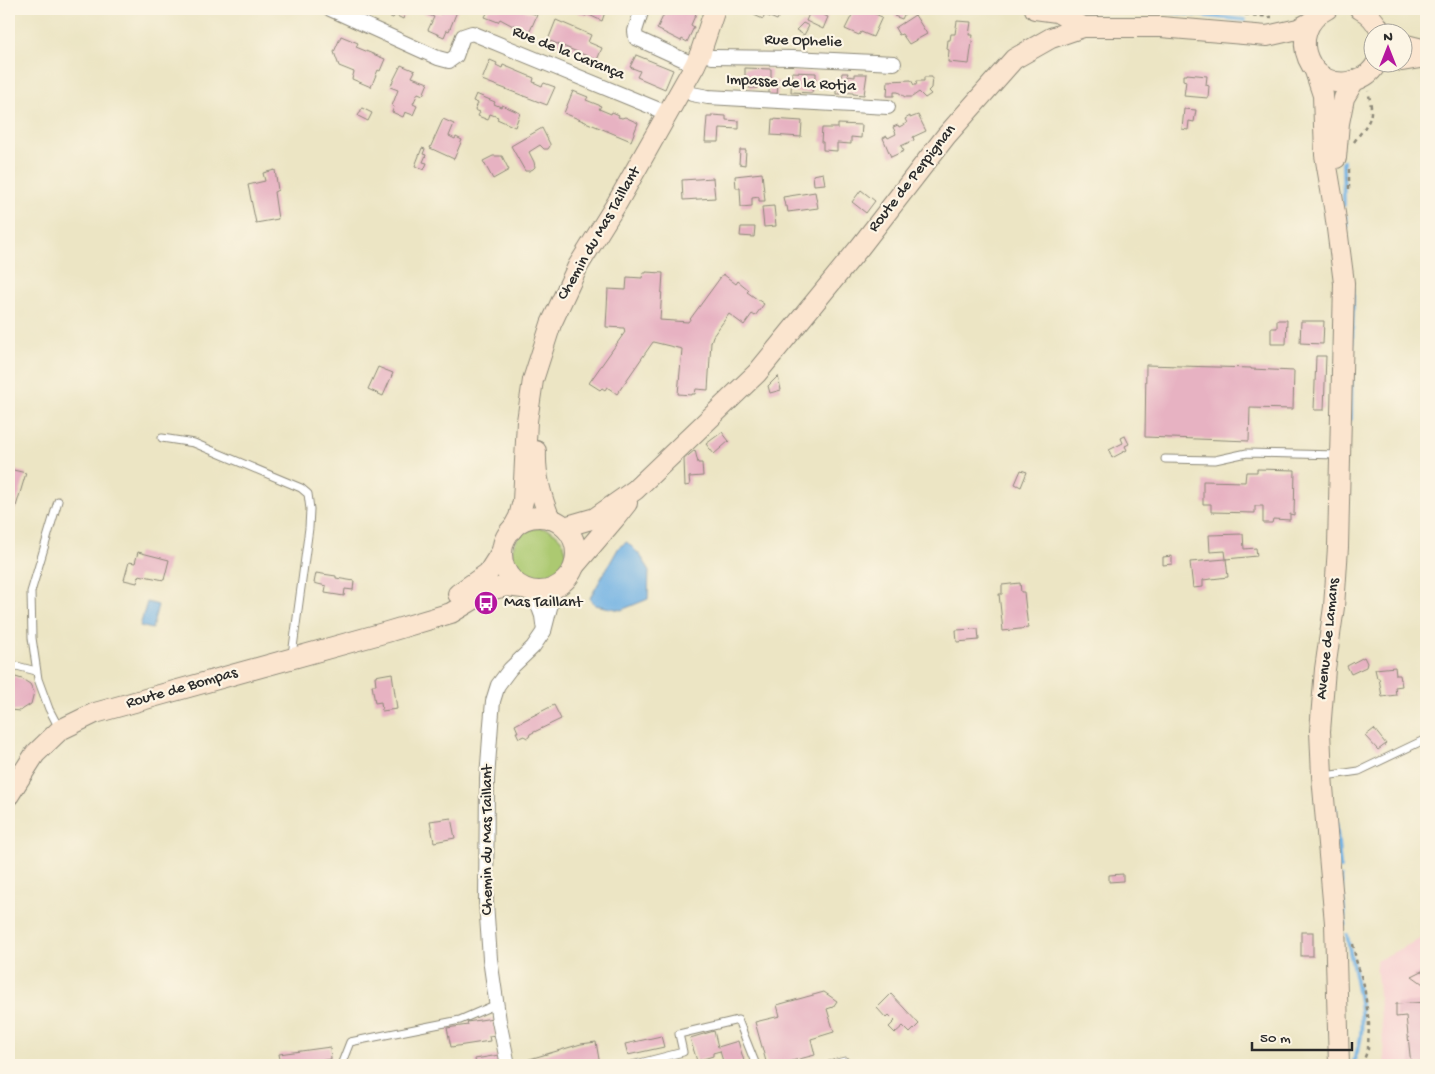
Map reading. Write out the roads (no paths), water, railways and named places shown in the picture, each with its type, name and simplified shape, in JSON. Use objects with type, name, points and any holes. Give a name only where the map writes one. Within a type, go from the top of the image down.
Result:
[{"type":"main road","name":"Chemin du Mas Taillant","points":[[557,523],[543,502],[536,463],[537,430],[544,389],[554,350],[565,319],[585,278],[625,213],[692,94],[703,61],[700,54],[715,9]]},
{"type":"main road","name":"Chemin du Mas Taillant","points":[[512,530],[519,517],[523,501],[527,421],[533,380],[551,324],[578,266],[703,61],[728,9]]},
{"type":"main road","points":[[1037,9],[1057,12],[1083,27]]},
{"type":"main road","points":[[1037,9],[1051,38]]},
{"type":"main road","points":[[1360,9],[1371,16],[1376,22]]},
{"type":"main road","name":"Route de Perpignan","points":[[557,523],[595,518],[636,490],[757,374],[860,247],[946,136],[1014,59],[1051,38],[1083,27],[1270,27],[1298,29],[1319,13]]},
{"type":"main road","name":"Avenue de Lamans","points":[[1319,13],[1305,35],[1304,48],[1324,95],[1325,155],[1335,212],[1344,283],[1338,547],[1334,607],[1325,669],[1320,731],[1322,776],[1336,923],[1339,1065]]},
{"type":"main road","name":"Route de Perpignan","points":[[1270,27],[1324,77],[1333,81],[1354,81]]},
{"type":"main road","points":[[1412,46],[1426,50]]},
{"type":"main road","points":[[1412,59],[1426,57]]},
{"type":"main road","points":[[1354,81],[1370,72]]},
{"type":"main road","name":"Avenue de Lamans","points":[[1335,212],[1336,159],[1340,123],[1344,98],[1354,81]]},
{"type":"main road","name":"Route de Perpignan","points":[[575,564],[616,517],[636,490]]},
{"type":"main road","points":[[540,518],[557,523],[571,535],[575,544],[575,564],[571,574],[555,588],[544,591],[507,586],[488,590],[451,613],[387,632],[415,619],[464,591],[488,573],[502,551],[505,540],[520,523],[529,519],[540,518]]},
{"type":"main road","points":[[502,551],[503,562],[507,572],[514,581],[528,589]]},
{"type":"main road","name":"Route de Bompas","points":[[9,796],[35,754],[60,730],[95,713],[387,632]]},
{"type":"street","name":"Rue de la Carança","points":[[330,9],[438,58],[449,61],[456,56],[463,36],[472,33],[669,114]]},
{"type":"street","points":[[642,9],[635,32],[636,38],[703,61]]},
{"type":"street","name":"Rue Ophelie","points":[[703,61],[793,58],[894,63]]},
{"type":"street","name":"Impasse de la Rotja","points":[[692,94],[708,97],[888,107]]},
{"type":"street","points":[[544,631],[555,588]]},
{"type":"street","points":[[528,589],[542,616],[544,631]]},
{"type":"street","name":"Chemin du Mas Taillant","points":[[508,1065],[490,959],[486,902],[486,779],[494,701],[498,685],[510,668],[533,647],[544,631]]},
{"type":"lane","points":[[162,438],[194,443],[301,488],[308,494],[310,509],[309,528],[292,658]]},
{"type":"lane","points":[[1165,459],[1215,460],[1247,453],[1340,455]]},
{"type":"lane","points":[[58,501],[31,592],[32,638],[36,672],[48,709],[60,730]]},
{"type":"lane","points":[[9,664],[36,672]]},
{"type":"lane","points":[[1322,776],[1359,771],[1426,738]]},
{"type":"lane","points":[[341,1065],[350,1042],[460,1020],[497,1004]]},
{"type":"lane","points":[[632,1065],[683,1052],[679,1034],[738,1020],[756,1065]]},
{"type":"lane","points":[[829,1065],[845,1061]]},
{"type":"water","points":[[627,542],[640,555],[649,569],[648,599],[621,610],[595,605],[590,598],[619,547]]},
{"type":"water","points":[[147,602],[158,605],[152,629],[140,626]]},
{"type":"waterway","points":[[1144,9],[1245,20]]},
{"type":"waterway","points":[[1343,161],[1344,205]]},
{"type":"waterway","points":[[1346,217],[1347,227]]},
{"type":"waterway","points":[[1351,419],[1353,289]]},
{"type":"waterway","points":[[1335,808],[1340,868]]},
{"type":"waterway","points":[[1341,877],[1345,924]]},
{"type":"waterway","points":[[1347,935],[1361,1010],[1360,1039],[1353,1065]]},
{"type":"place","name":"Mas Taillant","points":[[486,603]]}]
